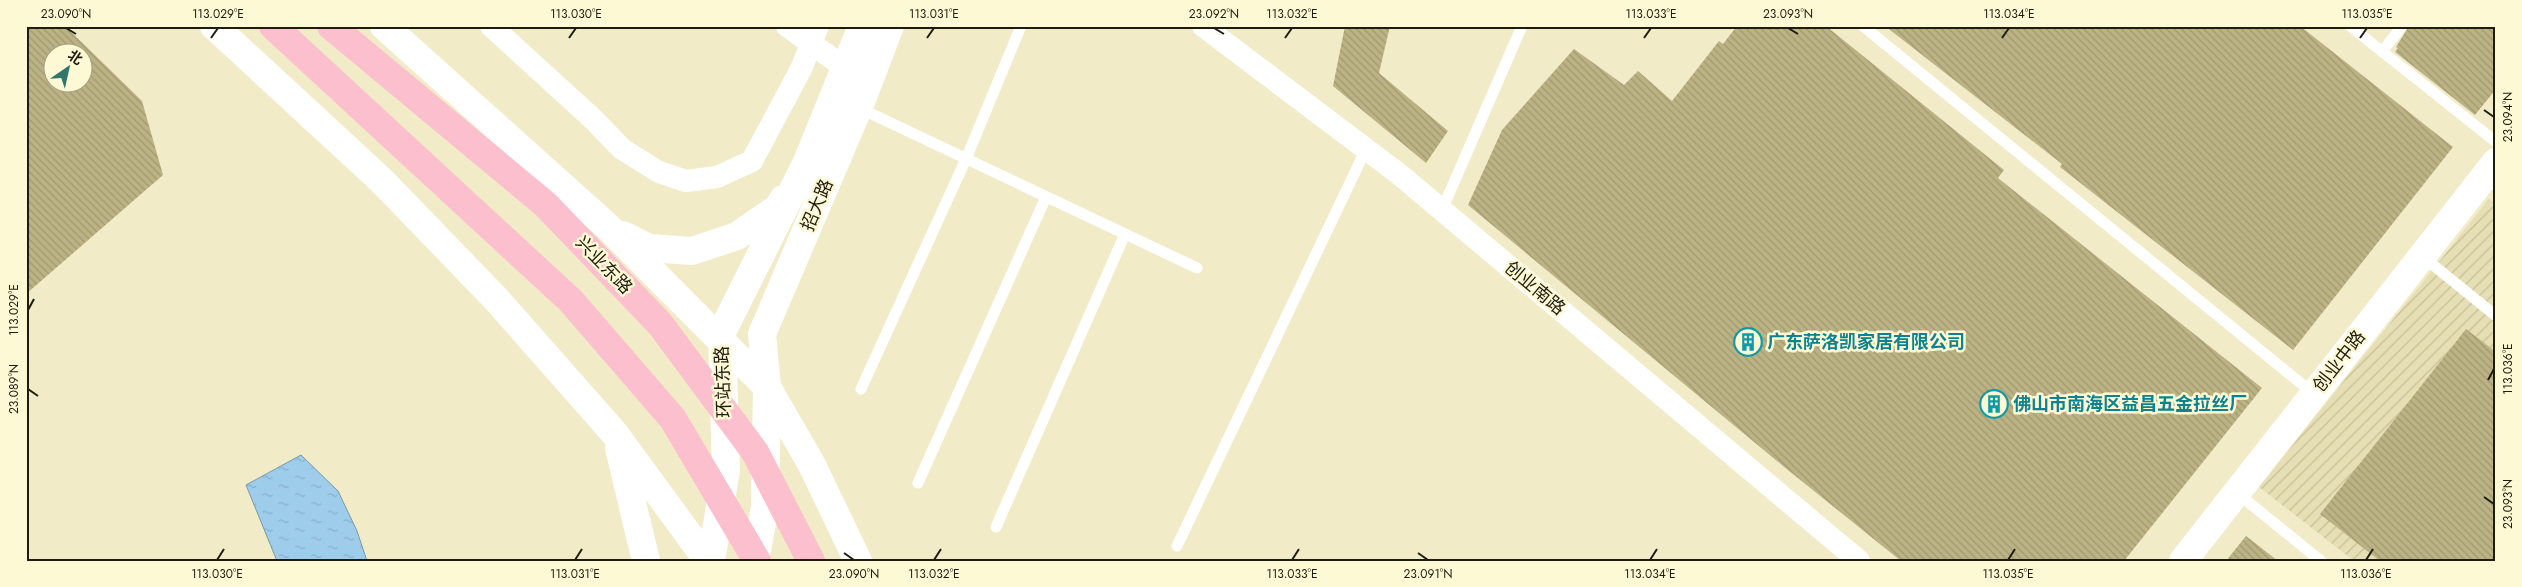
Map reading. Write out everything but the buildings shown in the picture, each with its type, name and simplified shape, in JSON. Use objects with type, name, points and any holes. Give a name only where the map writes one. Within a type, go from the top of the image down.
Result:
[{"type":"main road","points":[[214,26],[382,181],[497,300],[615,434],[710,561]]},
{"type":"main road","points":[[273,26],[571,301],[673,419],[756,561]]},
{"type":"main road","name":"兴业东路","points":[[331,26],[546,205],[660,324],[755,452],[811,561]]},
{"type":"main road","points":[[384,26],[608,227],[767,387],[812,465],[858,561]]},
{"type":"main road","name":"招大路","points":[[808,162],[862,26]]},
{"type":"main road","name":"招大路","points":[[767,387],[762,334],[859,108],[890,26]]},
{"type":"main road","points":[[608,227],[649,248],[692,251],[737,236],[779,206],[808,162]]},
{"type":"main road","name":"环站东路","points":[[710,561],[726,470],[722,332],[808,162]]},
{"type":"main road","name":"创业中路","points":[[2183,561],[2422,256],[2494,169]]},
{"type":"main road","points":[[756,561],[765,507],[767,387]]},
{"type":"main road","points":[[615,434],[646,561]]},
{"type":"street","points":[[491,26],[593,119],[622,149],[659,172],[686,181],[717,177],[752,161],[802,67],[815,35]]},
{"type":"street","points":[[786,26],[815,35],[840,80],[868,84]]},
{"type":"street","name":"创业南路","points":[[1203,26],[1366,149],[1442,210],[1859,561]]},
{"type":"lane","points":[[861,389],[966,159],[1021,26]]},
{"type":"lane","points":[[1442,210],[1522,26]]},
{"type":"lane","points":[[1862,26],[2314,394]]},
{"type":"lane","points":[[2350,26],[2496,142]]},
{"type":"lane","points":[[2382,52],[2402,26]]},
{"type":"lane","points":[[840,80],[859,108],[1197,268]]},
{"type":"lane","points":[[1177,546],[1366,149]]},
{"type":"lane","points":[[918,482],[1046,197]]},
{"type":"lane","points":[[996,527],[1125,234]]},
{"type":"lane","points":[[2422,256],[2496,316]]},
{"type":"lane","points":[[2236,493],[2321,561]]},
{"type":"shaded area","points":[[2489,199],[2496,204],[2496,561],[2354,561],[2259,487]]},
{"type":"water","points":[[301,455],[338,491],[357,531],[367,561],[277,561],[246,485]]},
{"type":"place","name":"广东萨洛凯家居有限公司","points":[[1748,342]]},
{"type":"place","name":"佛山市南海区益昌五金拉丝厂","points":[[1994,404]]}]
